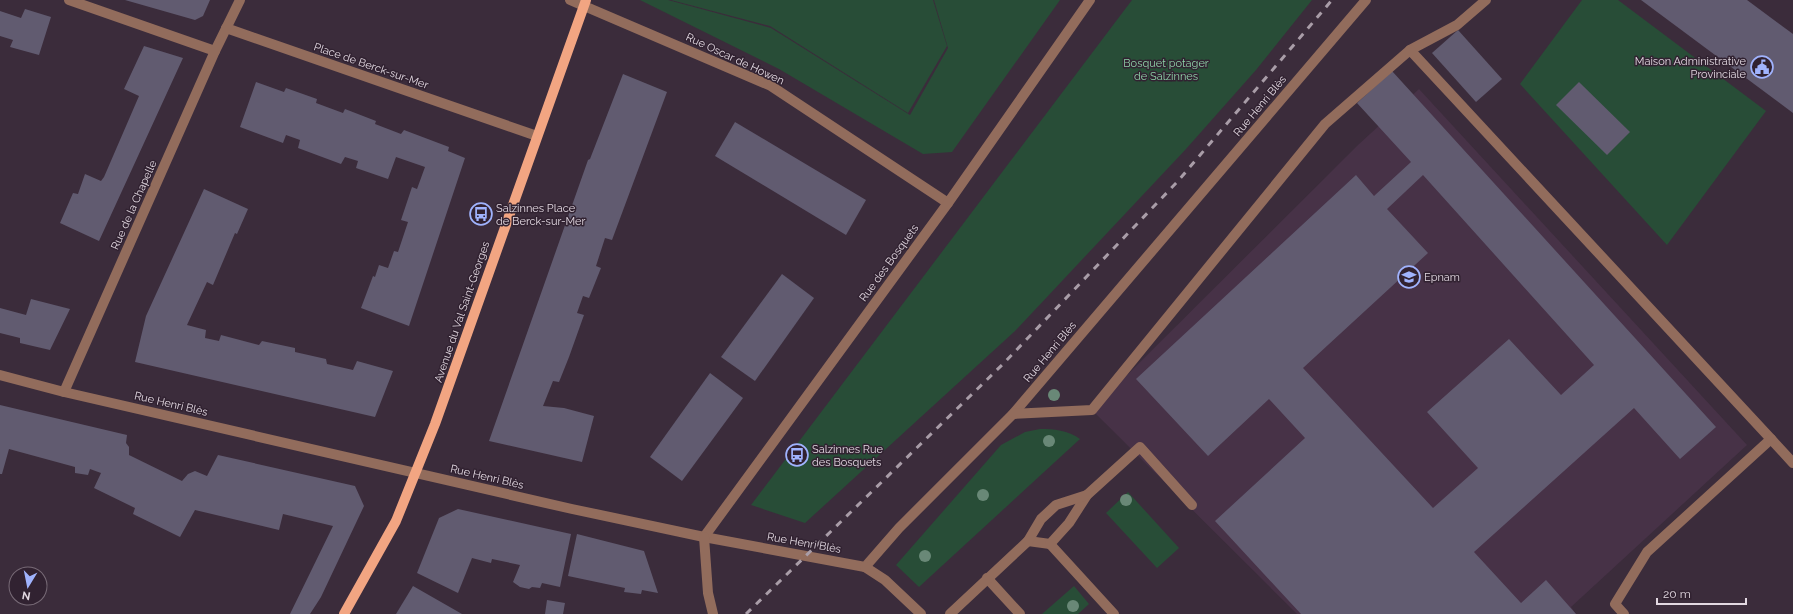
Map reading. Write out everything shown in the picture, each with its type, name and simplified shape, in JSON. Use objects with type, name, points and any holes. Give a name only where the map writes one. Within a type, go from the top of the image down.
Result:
[{"type":"main road","name":"Avenue du Val Saint-Georges","points":[[344,614],[396,521],[435,424],[585,3]]},
{"type":"street","points":[[69,0],[215,51]]},
{"type":"street","points":[[226,28],[240,0]]},
{"type":"street","points":[[570,0],[585,3]]},
{"type":"street","name":"Rue des Bosquets","points":[[704,537],[948,203],[1090,0]]},
{"type":"street","name":"Rue Henri Blès","points":[[0,375],[64,392],[572,509],[704,537],[865,567],[899,528],[1012,414],[1366,0]]},
{"type":"street","points":[[1012,414],[1092,410],[1326,124],[1410,50],[1457,25],[1486,0]]},
{"type":"street","name":"Rue Oscar de Howen","points":[[585,3],[771,86],[948,203]]},
{"type":"street","name":"Rue de la Chapelle","points":[[64,392],[226,28]]},
{"type":"street","name":"Place de Berck-sur-Mer","points":[[226,28],[537,136]]},
{"type":"street","points":[[1410,50],[1793,462]]},
{"type":"street","points":[[1624,614],[1615,604],[1646,552],[1771,439]]},
{"type":"street","points":[[1050,544],[1069,523],[1086,494],[1140,447],[1192,505]]},
{"type":"street","points":[[950,614],[1028,541],[1041,519],[1056,505],[1086,494]]},
{"type":"street","points":[[704,537],[708,593],[713,614]]},
{"type":"street","points":[[1028,541],[1050,544],[1114,614]]},
{"type":"street","points":[[865,567],[885,580],[921,614]]},
{"type":"street","points":[[987,578],[1020,614]]},
{"type":"shaded area","name":"Epnam","points":[[1419,89],[1747,445],[1571,607],[1576,614],[1297,614],[1092,410],[1358,145]]},
{"type":"green space","points":[[640,0],[668,0],[771,28],[910,115],[948,48],[934,0],[1060,0],[952,152],[923,154],[779,69]]},
{"type":"green space","points":[[671,0],[933,0],[947,46],[908,113],[770,26]]},
{"type":"green space","name":"Bosquet potager de Salzinnes","points":[[1132,0],[1312,0],[1256,70],[1186,149],[1015,331],[805,523],[751,505]]},
{"type":"green space","points":[[1582,0],[1618,0],[1766,111],[1667,245],[1520,84]]},
{"type":"green space","points":[[1040,429],[1061,431],[1080,439],[919,587],[896,565],[1001,445],[1025,432]]},
{"type":"green space","points":[[1128,492],[1179,548],[1157,568],[1106,513]]},
{"type":"green space","points":[[1074,586],[1089,604],[1078,614],[1042,614]]},
{"type":"building","points":[[125,0],[210,0],[203,16],[195,20]]},
{"type":"building","name":"Maison Administrative Provinciale","points":[[1641,0],[1747,0],[1793,34],[1793,113]]},
{"type":"building","points":[[25,9],[51,17],[39,55],[10,47],[13,40],[0,36],[0,11],[21,18]]},
{"type":"building","points":[[1458,30],[1502,79],[1476,102],[1432,53]]},
{"type":"building","points":[[144,46],[183,58],[99,241],[60,223],[73,193],[78,194],[85,174],[101,181],[104,177],[139,96],[124,89]]},
{"type":"building","points":[[1392,71],[1716,427],[1680,459],[1634,408],[1474,552],[1521,603],[1546,580],[1576,614],[1301,614],[1215,521],[1305,438],[1269,399],[1208,456],[1136,379],[1356,175],[1374,196],[1411,162],[1357,103]],"holes":[[[1423,175],[1594,365],[1561,395],[1509,339],[1427,412],[1478,468],[1433,508],[1303,368],[1428,253],[1387,209]]]},
{"type":"building","points":[[623,74],[667,92],[612,240],[605,238],[596,266],[601,268],[589,298],[583,296],[577,313],[584,315],[569,357],[559,382],[553,381],[543,406],[564,408],[594,416],[582,462],[489,441],[588,160],[590,159]]},
{"type":"building","points":[[256,82],[284,92],[286,88],[317,99],[316,103],[343,113],[345,109],[376,121],[375,124],[401,134],[404,130],[449,147],[448,151],[465,158],[409,326],[361,308],[373,276],[375,277],[379,265],[388,268],[394,251],[398,252],[408,222],[401,220],[412,187],[417,189],[425,167],[396,157],[388,179],[356,168],[358,161],[345,157],[341,164],[298,148],[300,140],[286,135],[283,143],[240,127]]},
{"type":"building","points":[[1579,82],[1630,132],[1607,155],[1556,105]]},
{"type":"building","points":[[735,122],[866,200],[846,235],[715,156]]},
{"type":"building","points":[[204,189],[248,209],[237,234],[235,233],[213,285],[207,282],[187,325],[206,330],[205,338],[219,341],[221,335],[259,345],[262,341],[295,348],[295,352],[326,359],[327,364],[353,370],[357,361],[393,371],[375,417],[135,362],[146,316]]},
{"type":"building","points":[[782,274],[814,298],[755,381],[721,357]]},
{"type":"building","points":[[31,299],[70,309],[50,350],[20,343],[20,338],[0,333],[0,308],[26,315]]},
{"type":"building","points":[[710,373],[743,398],[682,481],[650,457]]},
{"type":"building","points":[[0,405],[127,435],[126,443],[129,447],[129,455],[182,481],[188,474],[195,471],[207,476],[218,455],[355,486],[364,506],[321,597],[310,614],[290,614],[333,526],[283,514],[279,530],[195,510],[180,537],[133,514],[135,508],[94,488],[101,473],[90,469],[88,475],[75,473],[75,467],[9,449],[2,474],[0,474]]},
{"type":"building","points":[[458,509],[571,534],[560,587],[542,583],[540,588],[532,587],[529,589],[520,587],[513,582],[520,565],[492,559],[491,563],[472,558],[458,593],[417,573],[439,518]]},
{"type":"building","points":[[577,534],[644,551],[658,593],[642,590],[641,594],[624,592],[625,588],[568,576]]},
{"type":"building","points":[[413,586],[462,614],[396,614]]},
{"type":"building","points":[[547,600],[565,603],[563,614],[545,614]]},
{"type":"railway","points":[[746,614],[1004,363],[1178,181],[1332,0]]},
{"type":"place","name":"Maison Administrative Provinciale","points":[[1762,67]]},
{"type":"place","name":"Salzinnes Place de Berck-sur-Mer","points":[[481,214]]},
{"type":"place","name":"Epnam","points":[[1409,277]]},
{"type":"place","name":"Salzinnes Rue des Bosquets","points":[[797,455]]}]
